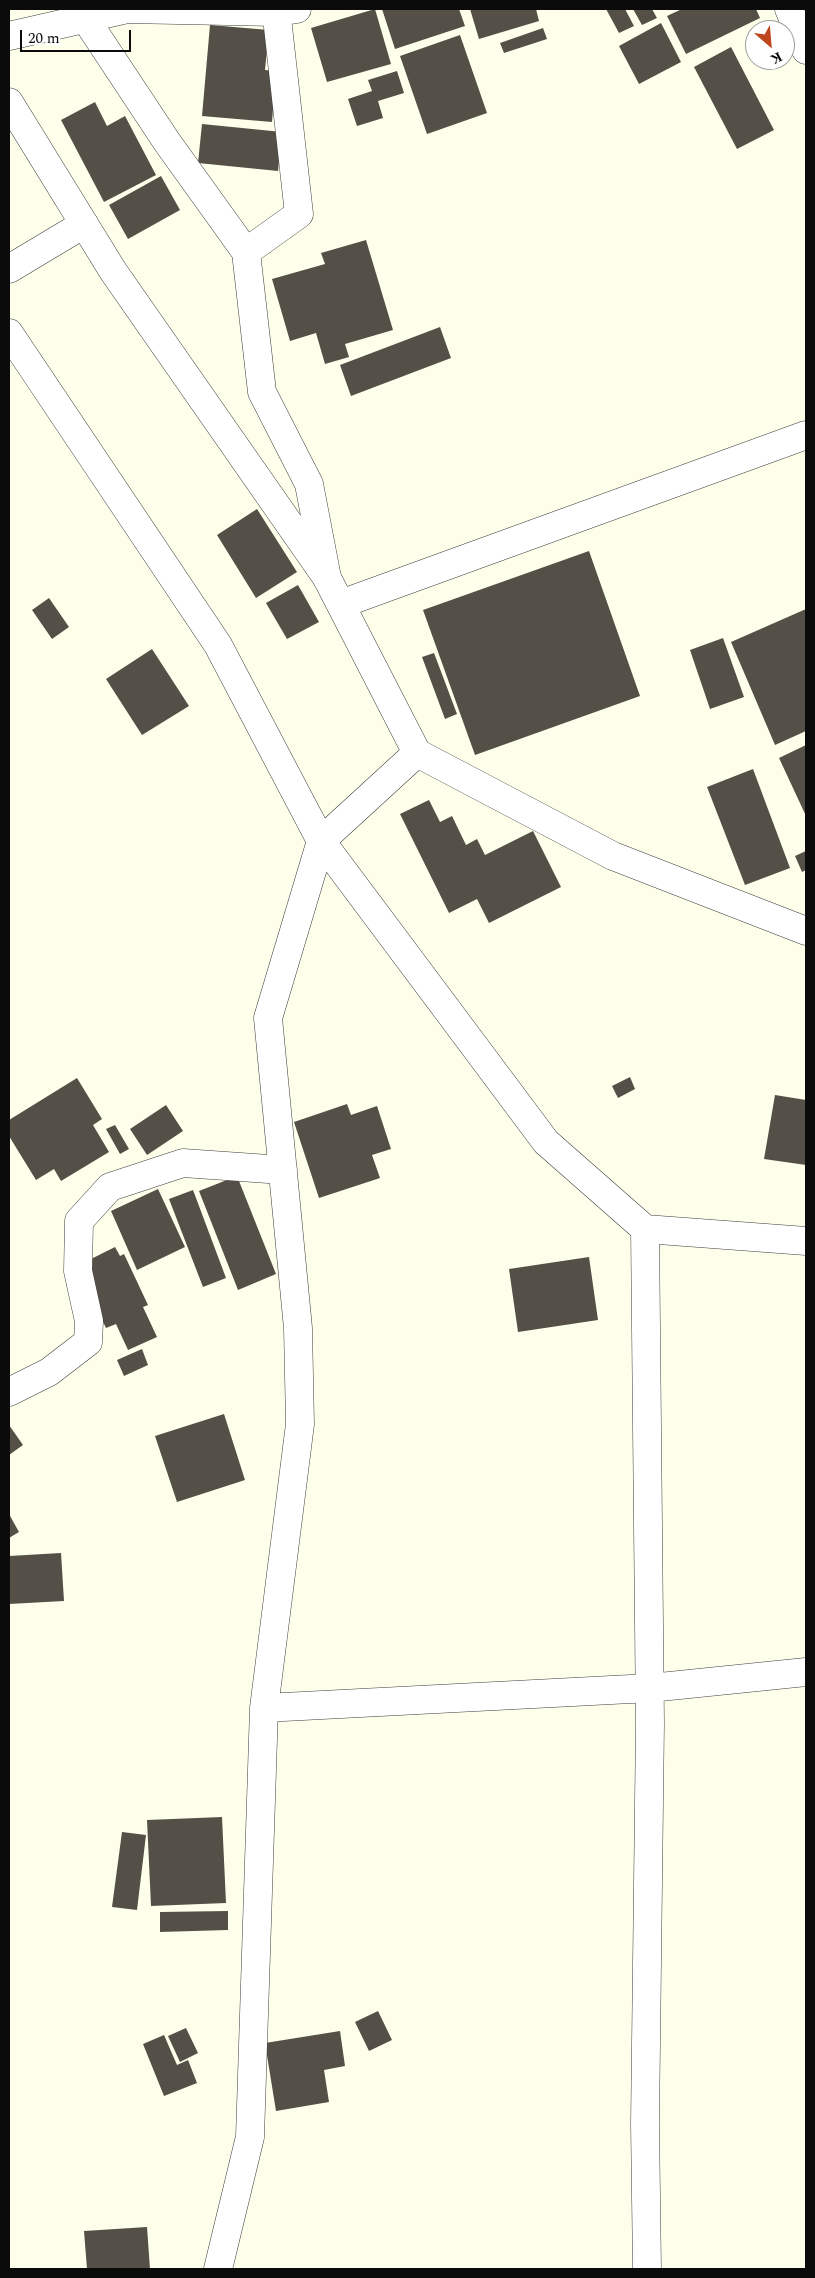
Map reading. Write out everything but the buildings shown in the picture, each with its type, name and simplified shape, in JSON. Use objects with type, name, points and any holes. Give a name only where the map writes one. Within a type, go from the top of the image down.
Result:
[{"type":"street","points":[[9,36],[82,14],[127,9],[283,10],[299,214],[246,252]]},
{"type":"street","points":[[789,9],[806,50]]},
{"type":"street","points":[[82,14],[167,142],[246,252],[262,392],[309,484],[327,578]]},
{"type":"street","points":[[9,102],[113,271],[327,578],[417,753],[613,856],[806,931]]},
{"type":"street","points":[[9,269],[84,224]]},
{"type":"street","points":[[9,334],[218,645],[321,841],[546,1142],[645,1229],[806,1241]]},
{"type":"street","points":[[341,604],[806,435]]},
{"type":"street","points":[[218,2269],[250,2137],[264,1708],[300,1424],[298,1328],[268,1018],[321,841],[417,753]]},
{"type":"street","points":[[9,1392],[49,1372],[88,1342],[89,1321],[78,1271],[80,1221],[110,1187],[183,1163],[283,1170]]},
{"type":"street","points":[[645,1229],[650,1688],[645,2124],[647,2269]]},
{"type":"street","points":[[264,1708],[650,1688],[806,1672]]}]
